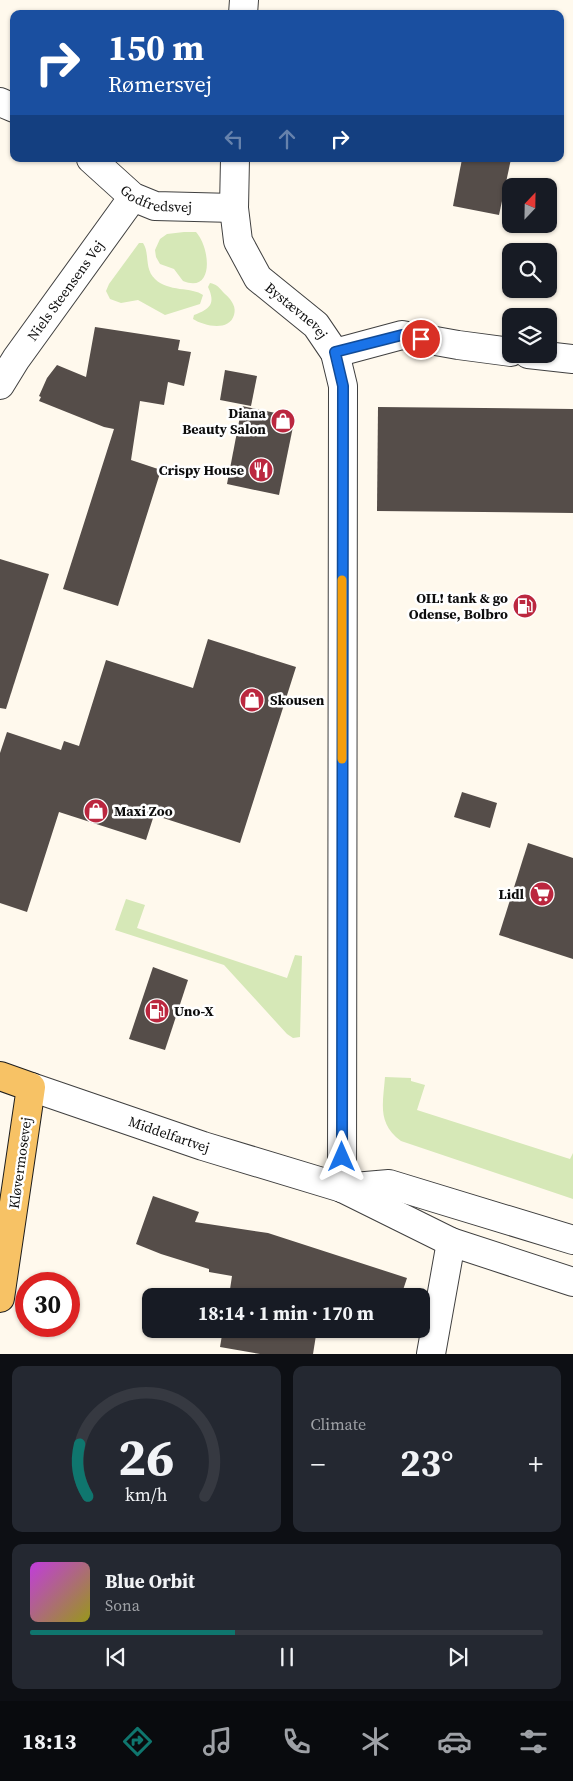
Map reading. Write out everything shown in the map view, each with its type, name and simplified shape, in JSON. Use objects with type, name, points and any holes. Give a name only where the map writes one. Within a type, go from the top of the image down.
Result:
[{"type":"main road","name":"Middelfartvej","points":[[0,1076],[31,1086]]},
{"type":"main road","name":"Kløvermosevej","points":[[0,1298],[31,1086]]},
{"type":"street","name":"Godfredsvej","points":[[93,162],[133,198],[155,206],[234,208]]},
{"type":"street","name":"Bystævnevej","points":[[234,162],[234,208],[238,241],[258,278],[316,324],[335,352],[343,386],[342,1188]]},
{"type":"street","name":"Niels Steensens Vej","points":[[0,385],[16,359],[133,198]]},
{"type":"street","points":[[335,352],[402,335],[502,351]]},
{"type":"street","points":[[557,357],[573,359]]},
{"type":"street","name":"Middelfartvej","points":[[31,1086],[203,1146],[342,1188],[451,1242],[573,1282]]},
{"type":"street","name":"Middelfartvej","points":[[342,1188],[389,1184],[573,1240]]},
{"type":"street","points":[[431,1354],[451,1242]]},
{"type":"green space","points":[[196,232],[201,239],[206,258],[207,267],[205,275],[200,281],[193,283],[183,281],[174,269],[160,264],[156,257],[155,250],[160,239],[167,234]]},
{"type":"green space","points":[[139,243],[143,243],[145,247],[149,271],[155,279],[166,286],[193,291],[203,295],[200,304],[165,315],[138,300],[121,303],[110,299],[106,291],[109,284]]},
{"type":"green space","points":[[210,283],[219,287],[234,305],[234,315],[227,324],[222,326],[203,324],[193,319],[194,315],[210,305],[211,298],[208,287]]},
{"type":"green space","points":[[126,899],[145,905],[137,928],[287,978],[295,955],[302,956],[300,1037],[293,1038],[287,1034],[224,965],[115,930]]},
{"type":"green space","points":[[385,1077],[411,1078],[411,1081],[425,1085],[417,1110],[570,1159],[573,1153],[573,1199],[401,1141],[388,1127],[383,1112]]},
{"type":"building","points":[[461,162],[510,162],[507,178],[502,178],[502,201],[499,215],[453,206]]},
{"type":"building","points":[[95,327],[180,340],[178,350],[191,352],[184,386],[168,382],[164,405],[140,401],[131,460],[161,470],[118,606],[63,589],[114,429],[104,427],[39,401],[41,397],[39,396],[47,378],[57,365],[86,377]]},
{"type":"building","points":[[225,370],[257,376],[251,406],[220,400]]},
{"type":"building","points":[[242,406],[295,417],[279,495],[227,484]]},
{"type":"building","points":[[378,407],[573,409],[573,513],[377,511]]},
{"type":"building","points":[[0,559],[49,574],[6,709],[0,708]]},
{"type":"building","points":[[208,639],[296,667],[240,843],[154,815],[146,840],[59,812],[27,912],[0,903],[0,753],[7,732],[61,750],[64,741],[79,746],[106,660],[193,688]]},
{"type":"building","points":[[462,792],[497,803],[490,828],[454,817]]},
{"type":"building","name":"Lidl","points":[[528,843],[573,858],[573,959],[499,935]]},
{"type":"building","points":[[153,967],[188,980],[165,1050],[129,1039]]},
{"type":"building","points":[[153,1196],[199,1212],[195,1222],[268,1233],[407,1278],[404,1288],[230,1288],[232,1276],[209,1272],[209,1269],[136,1244]]},
{"type":"building","points":[[222,1338],[316,1338],[313,1354],[260,1354],[220,1347]]},
{"type":"slow traffic","points":[[342,580],[342,759]]},
{"type":"place","name":"Diana Beauty Salon","points":[[283,421]]},
{"type":"place","name":"Crispy House","points":[[261,470]]},
{"type":"place","name":"OIL! tank & go Odense, Bolbro","points":[[525,606]]},
{"type":"place","name":"Skousen","points":[[252,700]]},
{"type":"place","name":"Maxi Zoo","points":[[96,811]]},
{"type":"place","name":"Lidl","points":[[542,894]]},
{"type":"place","name":"Uno-X","points":[[157,1011]]},
{"type":"route","points":[[342,1157],[343,386],[335,352],[402,335],[421,339]]}]
